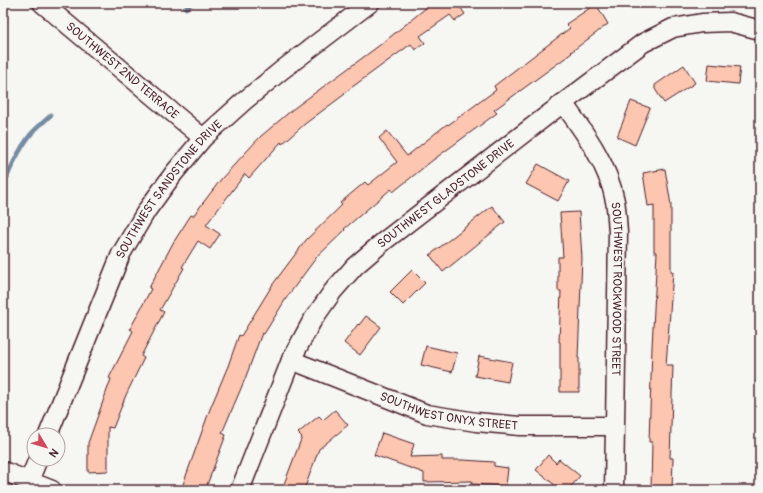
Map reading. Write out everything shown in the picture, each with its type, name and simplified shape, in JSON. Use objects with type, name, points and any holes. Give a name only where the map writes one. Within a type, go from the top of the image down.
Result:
[{"type":"street","name":"SOUTHWEST 2ND TERRACE","points":[[42,3],[203,138]]},
{"type":"street","name":"SOUTHWEST SANDSTONE DRIVE","points":[[51,427],[121,254],[147,210],[174,173],[203,138],[243,102],[282,70],[370,3]]},
{"type":"street","name":"SOUTHWEST GLADSTONE DRIVE","points":[[240,490],[291,360],[312,321],[333,291],[355,266],[383,242],[642,43],[673,28],[702,23],[730,22],[760,30]]},
{"type":"street","name":"SOUTHWEST ROCKWOOD STREET","points":[[563,103],[588,138],[605,169],[615,201],[618,232],[614,490]]},
{"type":"street","name":"SOUTHWEST ONYX STREET","points":[[291,360],[427,414],[476,422],[520,426],[614,426]]},
{"type":"street","points":[[29,481],[35,467]]},
{"type":"street","points":[[3,471],[52,490]]},
{"type":"building","points":[[432,3],[466,3],[460,7],[465,14],[455,21],[450,15],[420,36],[425,43],[415,50],[411,44],[344,93],[345,94],[306,123],[282,144],[281,142],[249,178],[245,174],[206,225],[220,234],[210,249],[198,241],[182,267],[184,268],[160,310],[164,312],[141,356],[144,358],[126,395],[113,428],[108,427],[108,471],[88,472],[88,443],[111,379],[109,378],[133,331],[130,329],[151,289],[149,288],[173,243],[191,215],[193,216],[222,178],[260,137],[293,109],[384,42]]},
{"type":"building","points":[[596,4],[608,24],[571,52],[572,53],[494,110],[497,113],[433,160],[393,192],[391,189],[344,229],[345,230],[316,258],[287,297],[264,334],[262,333],[245,379],[222,433],[226,435],[205,490],[181,490],[210,409],[239,335],[241,336],[273,284],[306,240],[342,205],[340,203],[365,182],[368,185],[397,162],[379,138],[387,131],[407,156],[447,124],[448,125],[496,90],[494,86],[570,28],[566,24]]},
{"type":"building","points":[[709,64],[740,67],[738,84],[707,81]]},
{"type":"building","points":[[684,65],[695,83],[664,103],[655,89],[655,85]]},
{"type":"building","points":[[631,101],[650,108],[635,145],[617,137]]},
{"type":"building","points":[[538,164],[569,181],[558,201],[526,184]]},
{"type":"building","points":[[665,169],[671,205],[671,271],[673,272],[666,365],[673,365],[670,458],[673,458],[672,490],[651,490],[652,442],[649,442],[657,252],[654,252],[654,205],[648,206],[643,173]]},
{"type":"building","points":[[492,206],[505,222],[443,272],[430,255]]},
{"type":"building","points":[[579,212],[582,258],[578,358],[579,392],[560,392],[559,342],[561,291],[558,291],[558,257],[563,257],[560,213]]},
{"type":"building","points":[[412,270],[425,283],[403,305],[390,292]]},
{"type":"building","points":[[366,316],[381,327],[360,355],[344,343]]},
{"type":"building","points":[[426,346],[457,353],[452,372],[421,365]]},
{"type":"building","points":[[479,356],[512,362],[508,382],[475,376]]},
{"type":"building","points":[[335,410],[348,425],[319,449],[304,490],[299,490],[284,484],[302,437],[298,433],[319,416],[323,420]]},
{"type":"building","points":[[382,433],[414,444],[410,457],[442,456],[442,460],[494,462],[494,466],[508,468],[506,486],[471,484],[472,481],[424,482],[424,473],[374,455]]},
{"type":"building","points":[[548,455],[556,463],[559,459],[580,476],[568,490],[561,490],[536,470]]},
{"type":"waterway","points":[[186,8],[192,3]]},
{"type":"waterway","points":[[3,190],[14,161],[23,146],[33,131],[51,115]]}]
